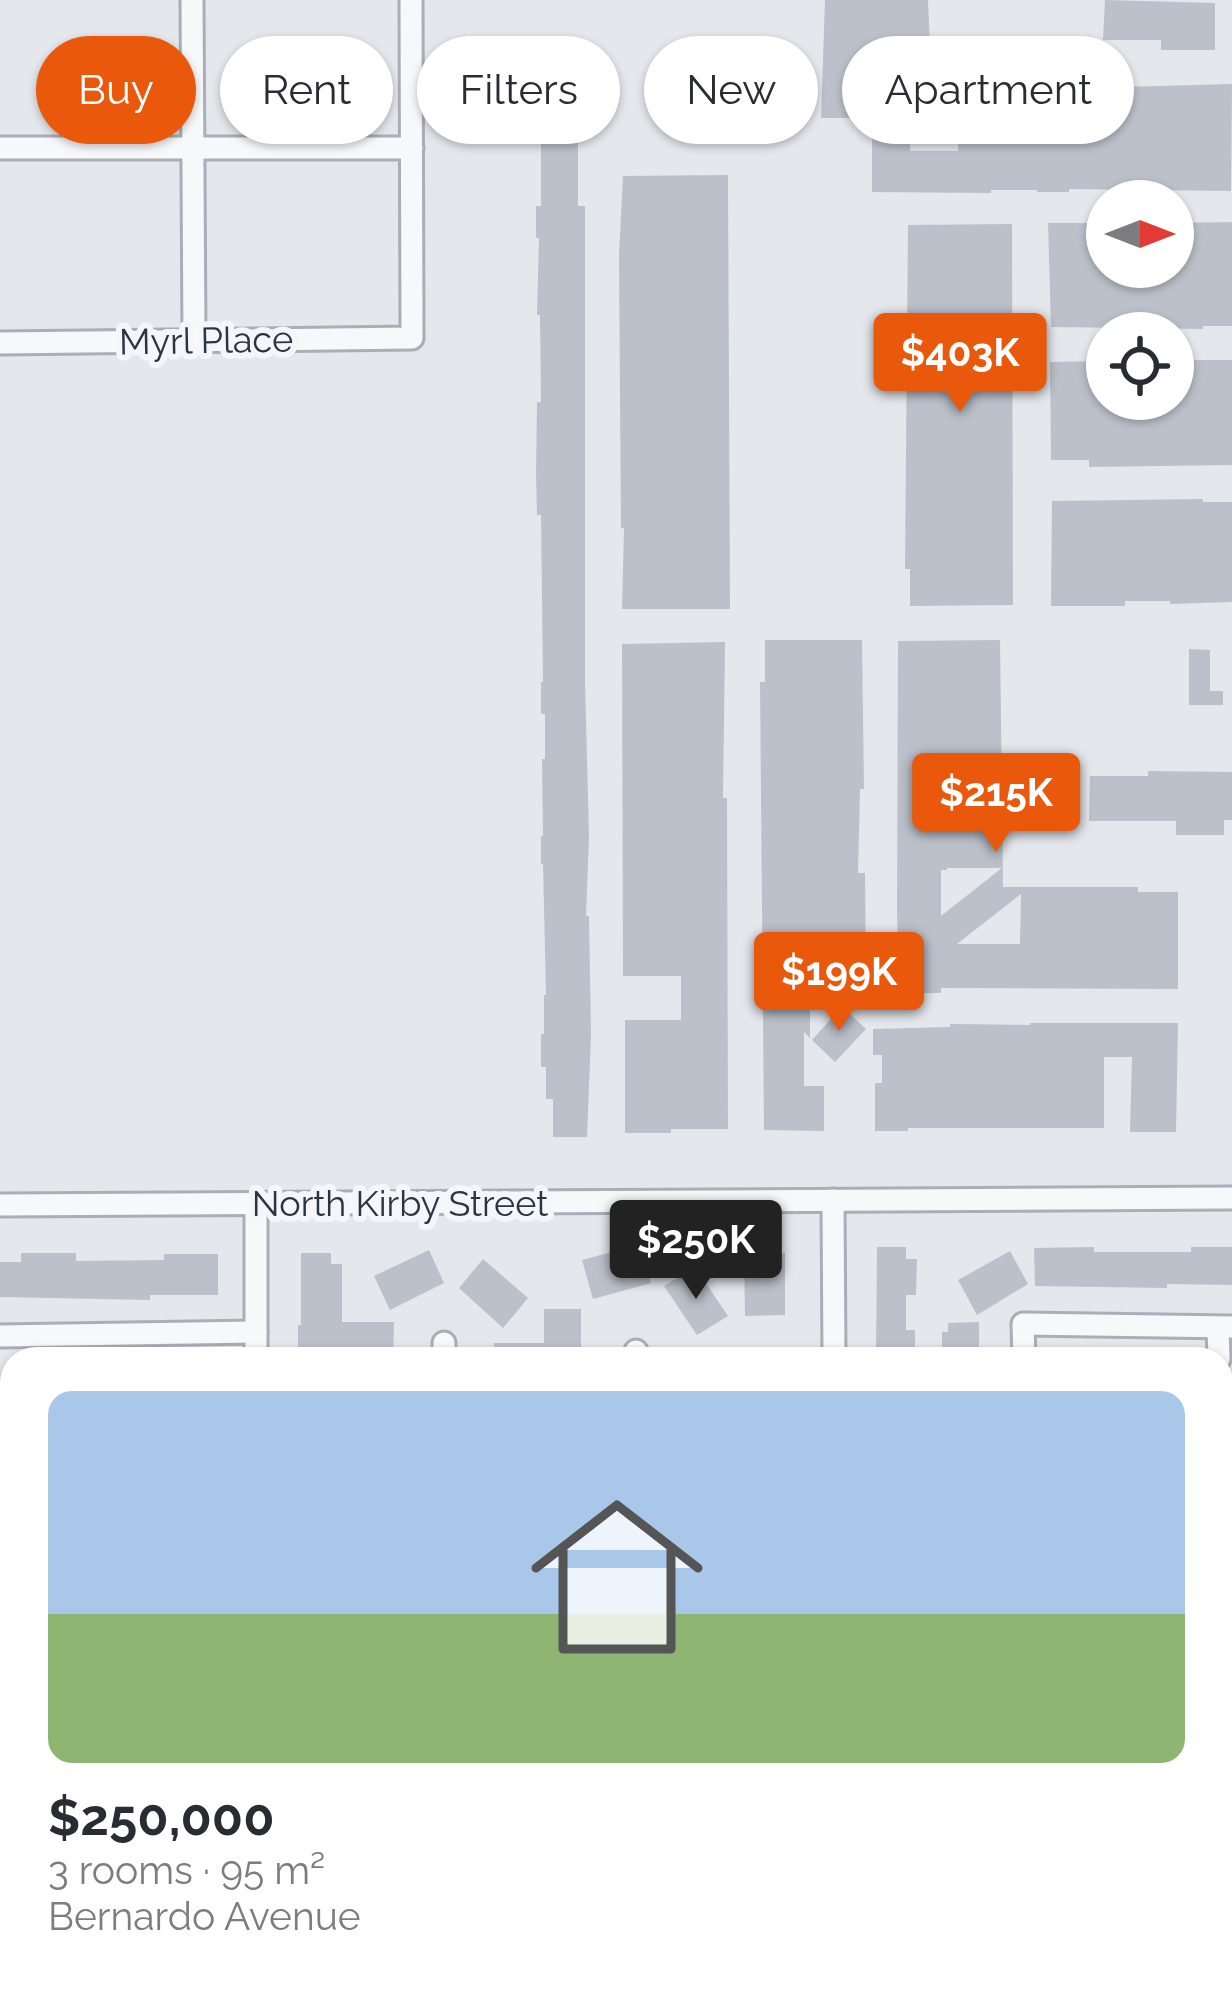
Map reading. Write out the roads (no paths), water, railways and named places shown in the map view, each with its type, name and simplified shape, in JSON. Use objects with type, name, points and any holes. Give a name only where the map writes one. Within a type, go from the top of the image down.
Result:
[{"type":"street","points":[[192,0],[194,340]]},
{"type":"street","points":[[0,148],[412,148],[411,0]]},
{"type":"street","name":"Myrl Place","points":[[0,343],[412,338],[412,148]]},
{"type":"street","name":"North Kirby Street","points":[[0,1205],[1232,1198]]},
{"type":"street","points":[[833,1200],[834,1347]]},
{"type":"street","points":[[256,1204],[256,1347]]},
{"type":"street","points":[[1024,1347],[1024,1324],[1225,1328]]},
{"type":"street","points":[[0,1336],[67,1347],[256,1332]]}]
